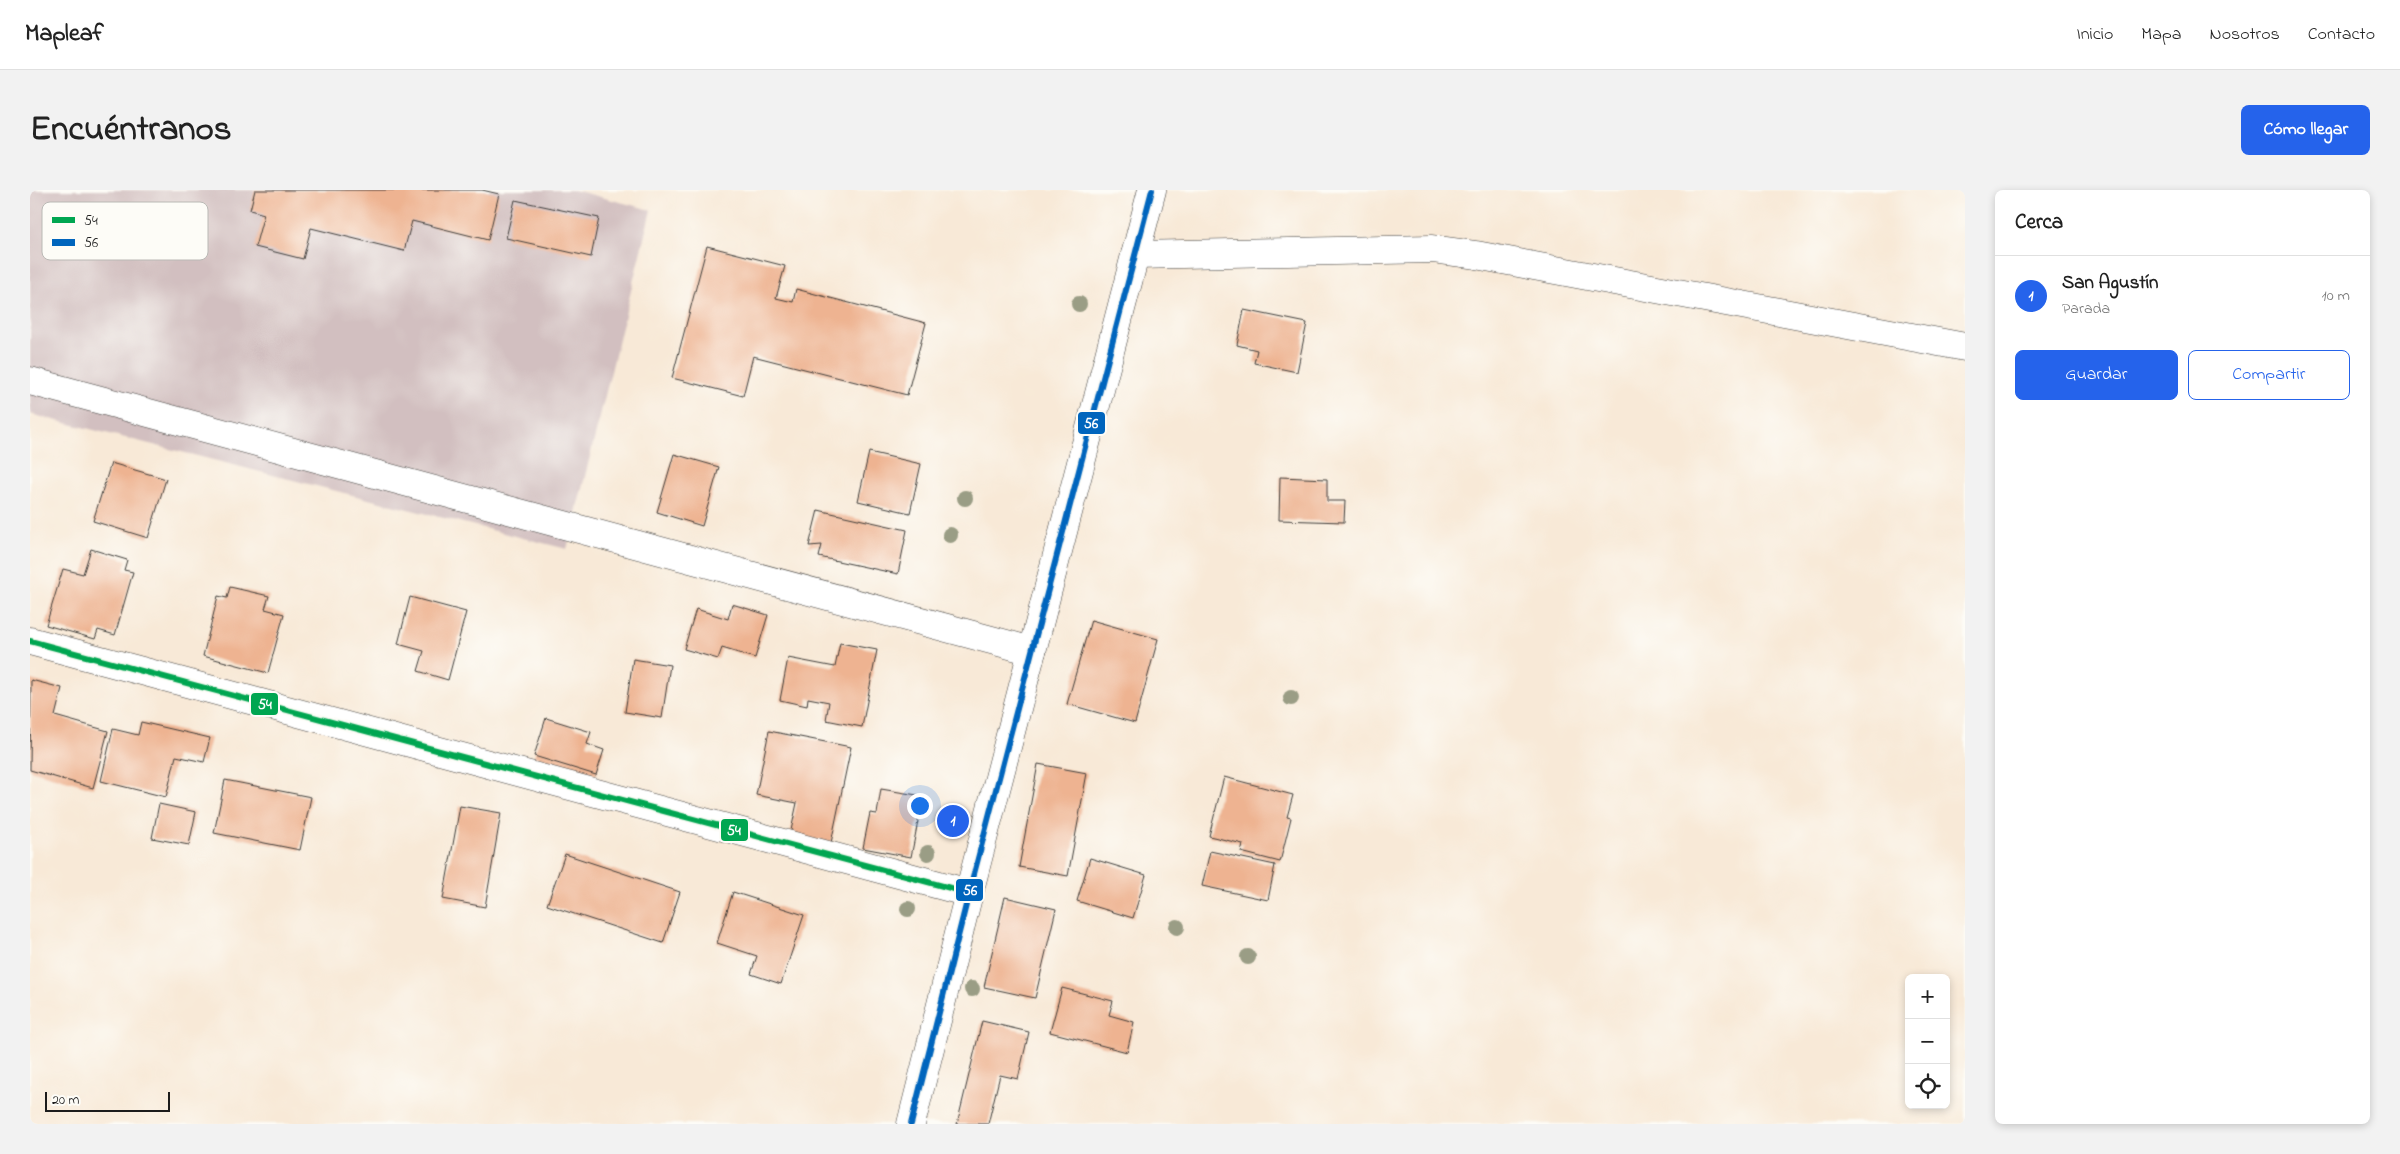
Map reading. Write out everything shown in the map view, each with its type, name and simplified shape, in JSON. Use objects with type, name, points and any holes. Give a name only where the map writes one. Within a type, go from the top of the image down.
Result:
[{"type":"street","points":[[912,1124],[969,893],[1152,190]]},
{"type":"street","points":[[1135,255],[1432,249],[1476,255],[1965,347]]},
{"type":"street","points":[[30,381],[1032,651]]},
{"type":"street","points":[[30,641],[969,893]]},
{"type":"shaded area","points":[[30,190],[574,190],[651,210],[567,549],[30,414]]},
{"type":"building","points":[[255,190],[482,190],[499,194],[488,240],[412,221],[404,251],[311,228],[303,259],[255,247],[264,214],[250,210]]},
{"type":"building","points":[[515,200],[599,218],[591,257],[506,238]]},
{"type":"building","points":[[707,246],[785,266],[776,298],[793,302],[796,289],[926,323],[907,395],[753,356],[743,396],[672,378]]},
{"type":"building","points":[[1244,310],[1307,323],[1297,372],[1254,363],[1257,350],[1237,345]]},
{"type":"building","points":[[869,452],[921,464],[910,513],[858,501]]},
{"type":"building","points":[[674,454],[719,467],[702,526],[657,512]]},
{"type":"building","points":[[111,463],[166,479],[148,538],[93,521]]},
{"type":"building","points":[[1280,477],[1327,479],[1327,501],[1345,501],[1344,522],[1279,520]]},
{"type":"building","points":[[818,510],[907,530],[898,574],[819,557],[822,545],[809,546]]},
{"type":"building","points":[[91,549],[127,560],[124,570],[133,572],[115,635],[98,630],[95,639],[46,625],[63,569],[83,574]]},
{"type":"building","points":[[230,587],[269,596],[265,609],[284,614],[268,673],[203,656],[218,596],[227,598]]},
{"type":"building","points":[[410,597],[466,612],[448,680],[418,671],[424,651],[398,644]]},
{"type":"building","points":[[732,604],[768,615],[755,658],[722,648],[718,659],[684,649],[696,609],[728,619]]},
{"type":"building","points":[[1091,620],[1158,639],[1135,723],[1067,704]]},
{"type":"building","points":[[840,643],[877,650],[862,727],[826,720],[829,702],[808,698],[807,706],[780,700],[788,658],[835,667]]},
{"type":"building","points":[[633,659],[670,665],[662,718],[625,712]]},
{"type":"building","points":[[31,680],[62,688],[55,716],[108,731],[93,788],[30,770]]},
{"type":"building","points":[[546,718],[591,732],[587,744],[604,750],[596,775],[534,756]]},
{"type":"building","points":[[141,722],[210,738],[204,762],[176,756],[166,797],[101,781],[113,729],[138,735]]},
{"type":"building","points":[[769,731],[851,747],[831,843],[790,835],[797,803],[756,795]]},
{"type":"building","points":[[1038,764],[1087,773],[1068,876],[1019,867]]},
{"type":"building","points":[[1224,777],[1293,795],[1287,817],[1291,818],[1280,862],[1241,852],[1243,844],[1209,836]]},
{"type":"building","points":[[225,780],[311,797],[300,850],[214,833]]},
{"type":"building","points":[[881,789],[923,796],[911,857],[863,848],[870,813],[877,814]]},
{"type":"building","points":[[159,804],[196,812],[189,845],[152,838]]},
{"type":"building","points":[[460,806],[501,813],[485,907],[443,899]]},
{"type":"building","points":[[1210,851],[1275,865],[1268,900],[1202,886]]},
{"type":"building","points":[[565,854],[680,892],[663,943],[547,905]]},
{"type":"building","points":[[1090,858],[1146,875],[1133,918],[1077,901]]},
{"type":"building","points":[[733,892],[804,915],[781,984],[751,974],[757,956],[717,943]]},
{"type":"building","points":[[1005,897],[1056,909],[1035,998],[984,987]]},
{"type":"building","points":[[1062,988],[1113,1001],[1109,1015],[1134,1022],[1127,1052],[1050,1032]]},
{"type":"building","points":[[982,1021],[1029,1032],[1018,1079],[1000,1075],[988,1124],[957,1124]]},
{"type":"transit line","name":"56","points":[[911,1124],[969,893],[1152,190]]},
{"type":"transit line","name":"54","points":[[30,641],[969,893]]},
{"type":"place","name":"San Agustín","points":[[953,821]]}]
